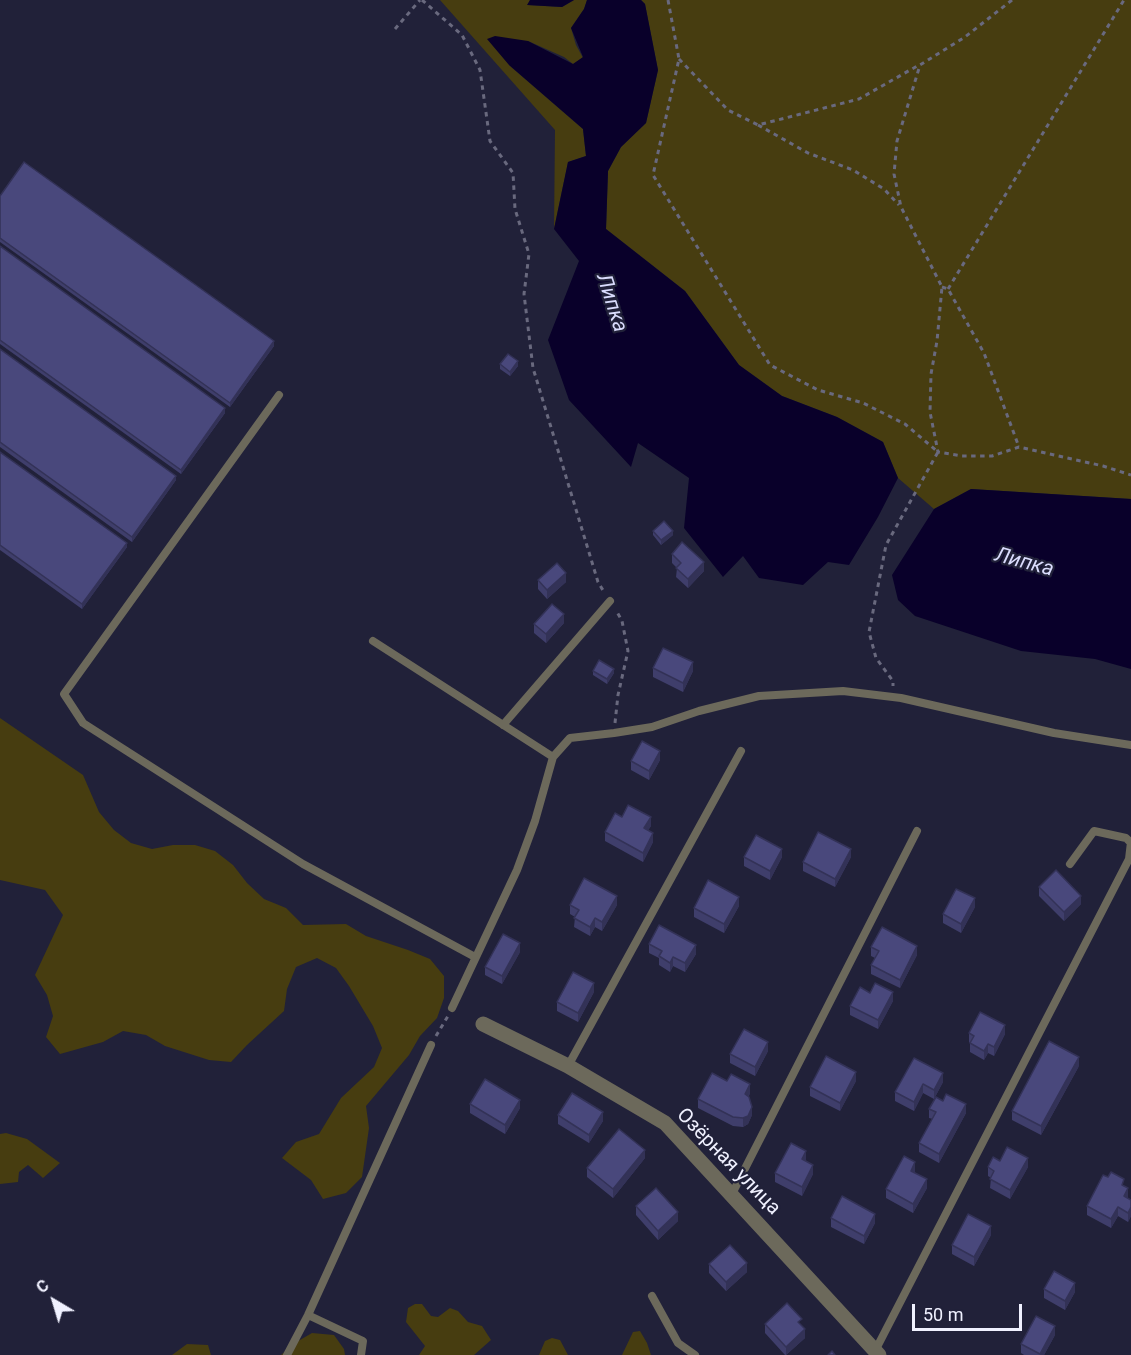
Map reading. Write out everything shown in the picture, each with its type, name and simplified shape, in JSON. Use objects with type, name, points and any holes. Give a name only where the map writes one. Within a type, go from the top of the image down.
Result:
[{"type":"street","name":"Озёрная улица","points":[[483,1024],[568,1066],[665,1123],[877,1353]]},
{"type":"lane","points":[[279,395],[64,694],[83,723],[93,730],[303,864],[475,957]]},
{"type":"lane","points":[[503,725],[610,601]]},
{"type":"lane","points":[[372,641],[552,757]]},
{"type":"lane","points":[[452,1008],[517,870],[535,821],[552,757],[570,738],[614,734],[652,727],[699,711],[759,696],[843,691],[893,697],[1054,734],[1131,745]]},
{"type":"lane","points":[[568,1066],[741,751]]},
{"type":"lane","points":[[732,1194],[917,831]]},
{"type":"lane","points":[[877,1353],[1129,859],[1131,842],[1126,838],[1094,831],[1070,864]]},
{"type":"lane","points":[[287,1355],[309,1315],[431,1045]]},
{"type":"lane","points":[[652,1296],[678,1343],[695,1355]]},
{"type":"lane","points":[[309,1315],[363,1341],[361,1355]]},
{"type":"path","points":[[395,29],[421,0],[462,35],[480,70],[490,141],[513,173],[515,208],[529,254],[524,294],[533,368],[598,582],[622,621],[628,651],[618,695],[614,734]]},
{"type":"path","points":[[668,0],[678,59],[653,175],[770,364],[818,390],[863,403],[905,424],[938,452],[962,456],[992,456],[1019,447],[1103,466],[1131,475]]},
{"type":"path","points":[[758,125],[859,99],[965,37],[1012,0]]},
{"type":"path","points":[[948,289],[1124,0]]},
{"type":"path","points":[[678,59],[728,110],[808,153],[853,170],[884,189],[901,207]]},
{"type":"path","points":[[893,697],[893,681],[876,658],[868,633],[886,546],[938,452],[930,412],[930,393],[942,287],[901,207],[894,174],[897,141],[920,65]]},
{"type":"path","points":[[942,287],[948,289],[984,353],[1019,447]]},
{"type":"path","points":[[431,1045],[452,1008]]},
{"type":"shaded area","points":[[440,0],[530,0],[528,5],[562,7],[574,0],[587,0],[584,9],[571,28],[583,58],[573,64],[564,57],[528,41],[509,65],[583,129],[586,156],[568,162],[554,229],[555,130]]},
{"type":"shaded area","points":[[641,0],[1131,0],[1131,499],[971,489],[934,509],[898,478],[883,442],[837,417],[782,396],[739,365],[685,291],[606,229],[608,171],[621,147],[646,123],[658,70],[645,4]]},
{"type":"shaded area","points":[[0,718],[83,775],[99,812],[114,830],[131,843],[152,849],[173,845],[195,845],[215,851],[233,865],[264,899],[286,908],[303,925],[346,924],[366,936],[430,959],[444,976],[444,998],[437,1018],[420,1036],[409,1055],[366,1106],[369,1128],[362,1177],[346,1193],[323,1199],[311,1180],[282,1158],[296,1142],[319,1134],[341,1098],[374,1067],[382,1048],[373,1026],[336,968],[317,958],[296,967],[287,989],[284,1011],[231,1062],[209,1060],[165,1046],[146,1035],[123,1031],[103,1042],[60,1054],[46,1037],[53,1016],[47,995],[35,975],[63,915],[45,890],[0,880]]},
{"type":"shaded area","points":[[6,1133],[27,1139],[60,1163],[43,1178],[28,1165],[19,1172],[18,1182],[0,1184],[0,1134]]},
{"type":"shaded area","points":[[415,1304],[422,1304],[431,1316],[438,1317],[450,1308],[458,1311],[468,1322],[482,1326],[491,1340],[474,1355],[419,1355],[425,1346],[406,1322],[408,1308]]},
{"type":"shaded area","points":[[640,1331],[651,1355],[622,1355],[633,1332]]},
{"type":"shaded area","points":[[312,1333],[334,1335],[344,1349],[345,1355],[281,1355],[293,1344]]},
{"type":"shaded area","points":[[552,1338],[560,1340],[568,1355],[539,1355],[545,1341]]},
{"type":"shaded area","points":[[187,1344],[208,1345],[211,1355],[172,1355]]},
{"type":"water","points":[[530,0],[574,0],[562,7],[527,5]]},
{"type":"water","name":"Липка","points":[[587,0],[641,0],[645,4],[658,70],[646,123],[621,147],[608,171],[606,229],[685,291],[739,365],[782,396],[837,417],[883,442],[898,478],[849,565],[828,562],[803,585],[759,578],[743,556],[723,577],[684,528],[689,478],[638,443],[631,467],[569,400],[548,340],[579,261],[554,229],[568,162],[586,156],[583,129],[509,65],[487,39],[495,36],[528,41],[573,64],[583,57],[571,28],[584,9]]},
{"type":"water","name":"Липка","points":[[971,489],[1131,499],[1131,669],[1095,659],[1021,651],[915,616],[898,600],[892,575],[934,509]]},
{"type":"building","points":[[24,162],[274,341],[230,403],[0,238],[0,196]]},
{"type":"building","points":[[0,246],[225,408],[181,470],[0,340]]},
{"type":"building","points":[[0,349],[176,476],[132,537],[0,442]]},
{"type":"building","points":[[508,354],[518,361],[510,372],[500,364]]},
{"type":"building","points":[[0,452],[127,543],[82,604],[0,545]]},
{"type":"building","points":[[664,521],[673,531],[661,540],[653,531]]},
{"type":"building","points":[[682,542],[704,562],[688,579],[676,568],[681,563],[672,554]]},
{"type":"building","points":[[557,563],[566,573],[547,590],[538,580]]},
{"type":"building","points":[[552,604],[564,614],[546,634],[534,624]]},
{"type":"building","points":[[663,648],[693,662],[683,683],[653,668]]},
{"type":"building","points":[[599,660],[614,669],[607,679],[593,671]]},
{"type":"building","points":[[642,741],[660,751],[649,771],[631,761]]},
{"type":"building","points":[[628,805],[651,817],[644,828],[653,833],[643,853],[605,832],[615,813],[622,817]]},
{"type":"building","points":[[818,832],[851,849],[835,879],[803,862]]},
{"type":"building","points":[[756,835],[782,849],[770,871],[744,857]]},
{"type":"building","points":[[1056,870],[1081,896],[1064,912],[1039,887]]},
{"type":"building","points":[[584,878],[617,896],[602,922],[595,918],[590,927],[574,918],[579,910],[570,905]]},
{"type":"building","points":[[708,880],[739,897],[724,924],[694,908]]},
{"type":"building","points":[[956,889],[975,898],[961,924],[943,914]]},
{"type":"building","points":[[659,925],[696,945],[685,963],[673,957],[670,963],[659,956],[662,951],[649,944]]},
{"type":"building","points":[[882,927],[917,946],[900,980],[871,965],[879,951],[871,947]]},
{"type":"building","points":[[503,934],[520,943],[502,976],[485,967]]},
{"type":"building","points":[[573,972],[594,983],[578,1013],[557,1002]]},
{"type":"building","points":[[875,983],[893,992],[878,1020],[850,1006],[860,987],[870,993]]},
{"type":"building","points":[[980,1012],[1005,1025],[994,1047],[988,1044],[984,1051],[970,1043],[974,1036],[969,1033]]},
{"type":"building","points":[[744,1029],[768,1042],[755,1067],[730,1054]]},
{"type":"building","points":[[1049,1041],[1079,1057],[1041,1126],[1012,1111]]},
{"type":"building","points":[[826,1056],[856,1072],[840,1103],[810,1087]]},
{"type":"building","points":[[914,1058],[943,1073],[934,1090],[923,1084],[914,1102],[895,1092]]},
{"type":"building","points":[[712,1073],[727,1081],[731,1074],[750,1084],[745,1094],[749,1097],[752,1107],[748,1116],[733,1117],[698,1099]]},
{"type":"building","points":[[485,1079],[520,1100],[505,1125],[470,1104]]},
{"type":"building","points":[[572,1093],[603,1112],[589,1135],[558,1115]]},
{"type":"building","points":[[946,1094],[966,1104],[939,1154],[919,1143],[936,1112],[929,1109],[936,1097],[943,1101]]},
{"type":"building","points":[[619,1129],[645,1150],[613,1189],[587,1168]]},
{"type":"building","points":[[791,1143],[806,1151],[802,1159],[813,1165],[802,1187],[775,1173]]},
{"type":"building","points":[[1007,1147],[1028,1158],[1010,1190],[990,1179],[994,1171],[988,1167],[993,1157],[1000,1161]]},
{"type":"building","points":[[904,1156],[915,1162],[911,1171],[927,1179],[913,1204],[886,1189]]},
{"type":"building","points":[[1111,1172],[1124,1179],[1122,1185],[1128,1188],[1124,1196],[1131,1200],[1131,1207],[1128,1213],[1118,1207],[1111,1219],[1087,1206],[1103,1175],[1108,1177]]},
{"type":"building","points":[[656,1188],[678,1212],[658,1231],[636,1206]]},
{"type":"building","points":[[842,1196],[875,1214],[864,1236],[831,1218]]},
{"type":"building","points":[[968,1214],[991,1226],[974,1257],[952,1245]]},
{"type":"building","points":[[730,1245],[747,1263],[726,1282],[709,1264]]},
{"type":"building","points":[[1054,1271],[1075,1283],[1065,1301],[1044,1289]]},
{"type":"building","points":[[787,1303],[802,1319],[798,1322],[805,1329],[786,1347],[765,1324]]},
{"type":"building","points":[[1036,1316],[1055,1326],[1040,1354],[1021,1344]]}]
